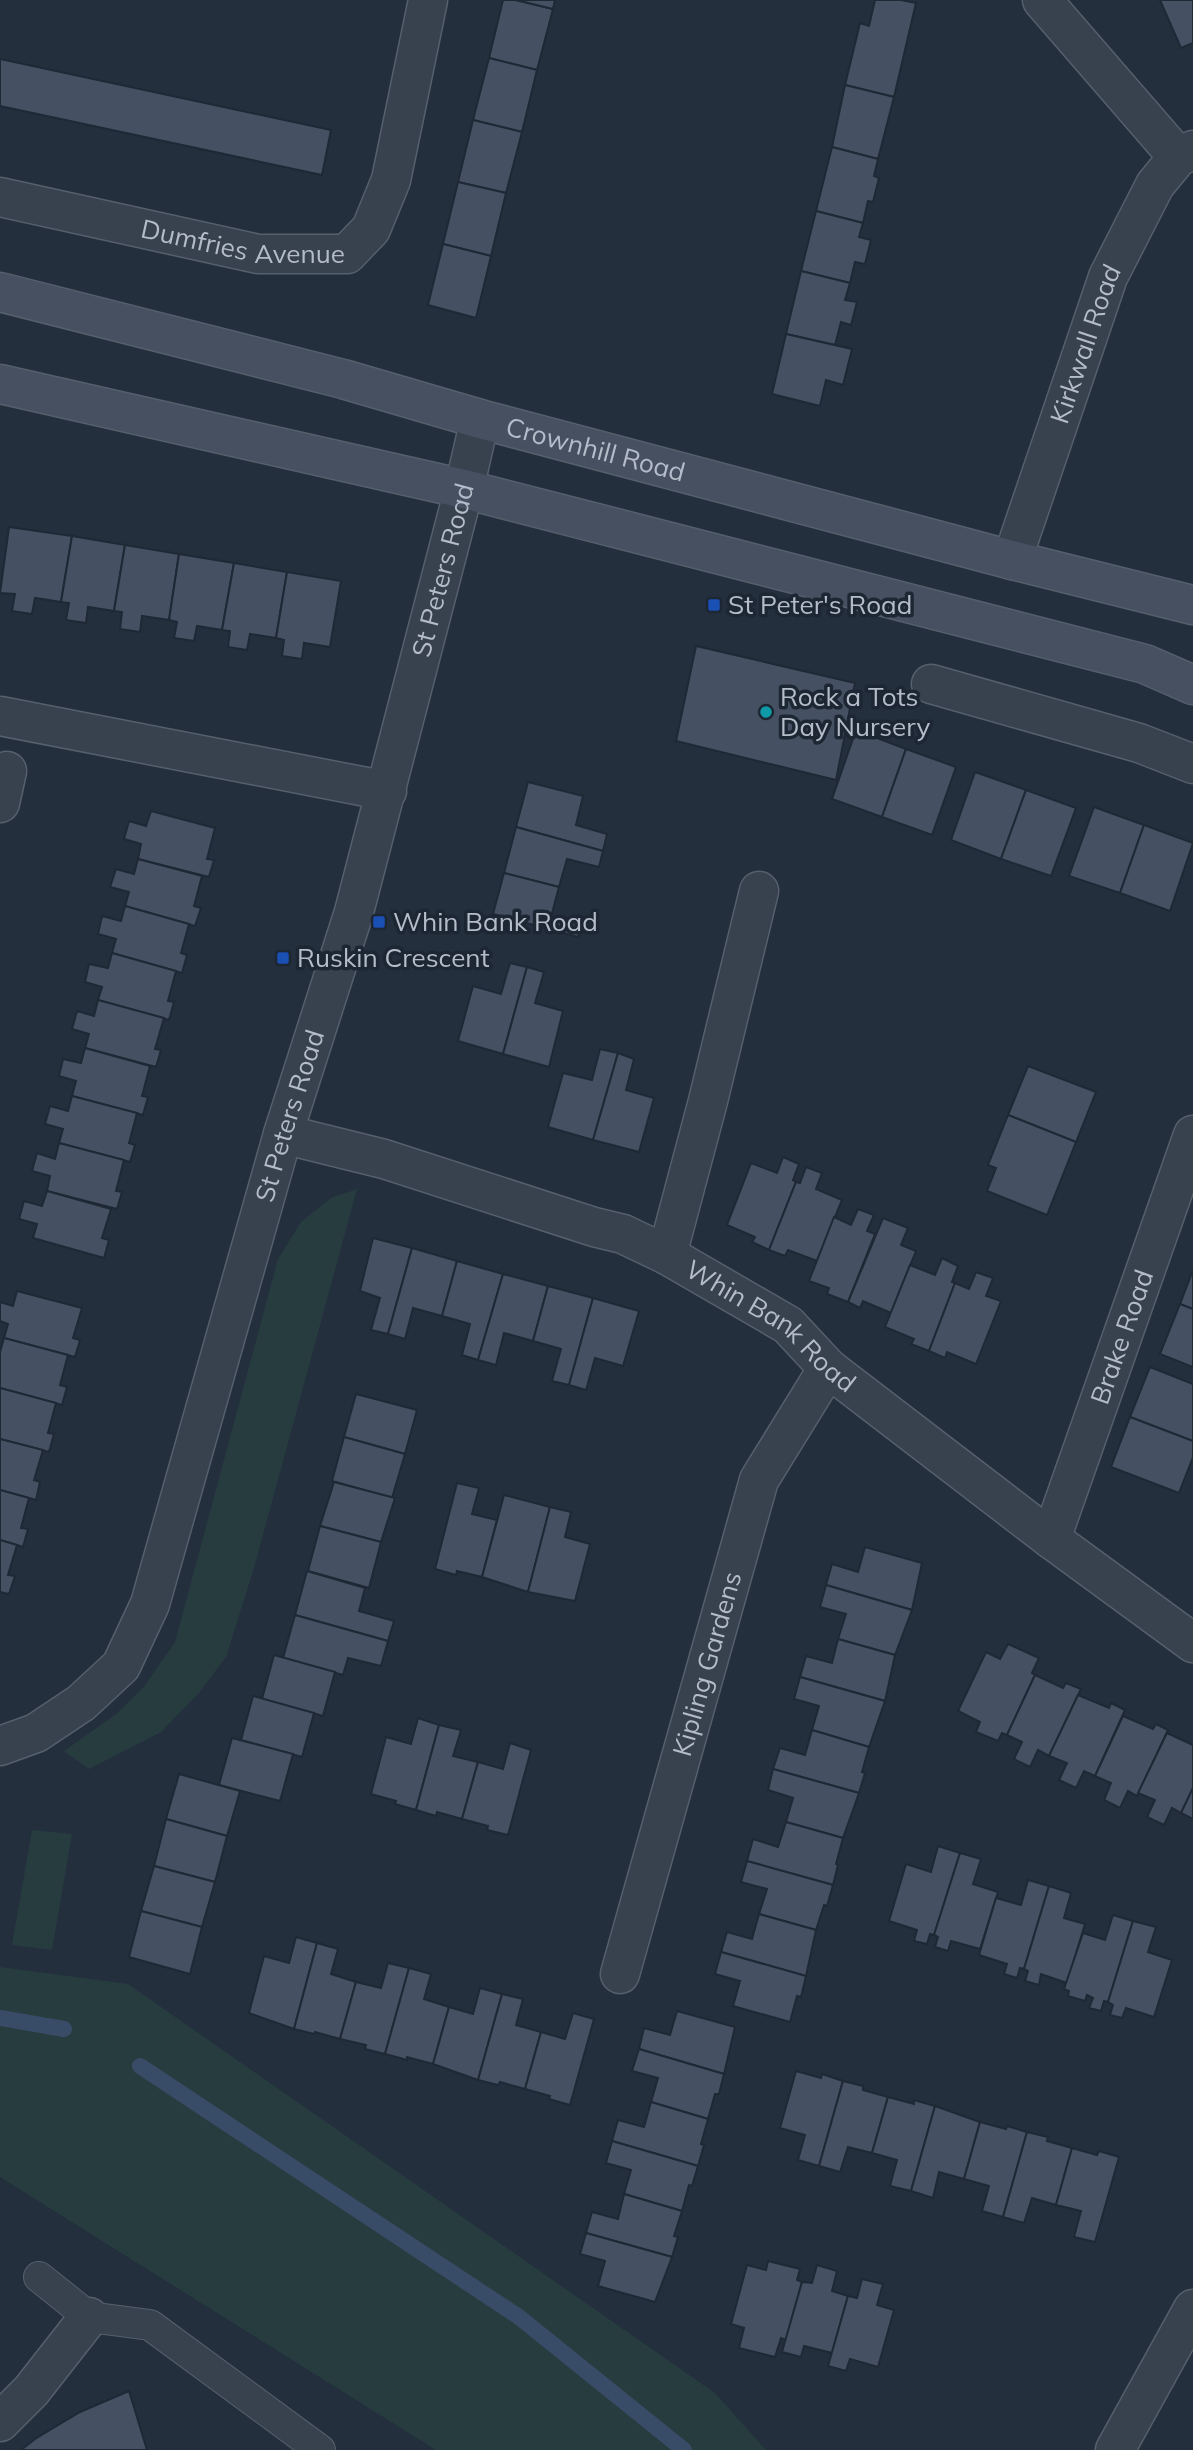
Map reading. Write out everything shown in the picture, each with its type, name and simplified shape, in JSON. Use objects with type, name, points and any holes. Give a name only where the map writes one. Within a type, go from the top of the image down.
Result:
[{"type":"main road","name":"Crownhill Road","points":[[0,292],[343,379],[480,419],[1012,560],[1193,605]]},
{"type":"main road","points":[[0,384],[464,489],[1145,664],[1193,685]]},
{"type":"street","name":"Dumfries Avenue","points":[[0,197],[258,254],[347,254],[371,229],[391,180],[428,0]]},
{"type":"street","points":[[1042,0],[1185,153]]},
{"type":"street","name":"Kirkwall Road","points":[[1012,560],[1108,277],[1155,184],[1185,153]]},
{"type":"street","name":"St Peters Road","points":[[0,1746],[36,1733],[81,1703],[121,1667],[150,1604],[283,1134],[354,912],[480,419]]},
{"type":"street","points":[[931,684],[1139,743],[1193,764]]},
{"type":"street","points":[[0,716],[387,791]]},
{"type":"street","points":[[667,1255],[759,891]]},
{"type":"street","name":"Whin Bank Road","points":[[283,1134],[384,1159],[623,1234],[667,1255],[788,1325],[828,1368],[1051,1539],[1193,1643]]},
{"type":"street","name":"Brake Road","points":[[1051,1539],[1193,1135]]},
{"type":"street","name":"Kipling Gardens","points":[[620,1975],[759,1480],[828,1368]]},
{"type":"street","points":[[1115,2450],[1193,2309]]},
{"type":"street","points":[[0,2421],[31,2391],[89,2317]]},
{"type":"lane","points":[[38,2277],[89,2317],[150,2325],[320,2450]]},
{"type":"green space","points":[[357,1189],[254,1568],[226,1657],[199,1693],[161,1732],[89,1769],[64,1751],[115,1715],[143,1688],[175,1642],[278,1259],[301,1222],[331,1198]]},
{"type":"green space","points":[[32,1830],[72,1834],[52,1950],[12,1945]]},
{"type":"green space","points":[[0,1967],[128,1984],[715,2393],[766,2450],[436,2450],[0,2177]]},
{"type":"building","points":[[503,0],[516,0],[553,9],[537,70],[489,58]]},
{"type":"building","points":[[516,0],[555,0],[553,9]]},
{"type":"building","points":[[875,0],[916,3],[894,97],[845,85],[860,23],[869,26]]},
{"type":"building","points":[[1160,0],[1193,0],[1193,43],[1181,48]]},
{"type":"building","points":[[489,58],[537,70],[522,132],[473,120]]},
{"type":"building","points":[[0,59],[331,130],[322,175],[0,106]]},
{"type":"building","points":[[845,85],[894,97],[878,159],[832,147]]},
{"type":"building","points":[[473,120],[522,132],[506,193],[458,182]]},
{"type":"building","points":[[832,147],[878,159],[874,176],[879,178],[873,202],[868,201],[863,223],[816,211]]},
{"type":"building","points":[[458,182],[506,193],[491,256],[443,244]]},
{"type":"building","points":[[816,211],[863,223],[859,237],[871,240],[865,264],[855,262],[850,283],[801,271]]},
{"type":"building","points":[[443,244],[491,256],[476,318],[428,305]]},
{"type":"building","points":[[801,271],[850,283],[845,300],[857,302],[851,325],[841,322],[835,345],[786,334]]},
{"type":"building","points":[[786,334],[852,349],[843,385],[826,380],[820,406],[772,394]]},
{"type":"building","points":[[9,527],[72,536],[61,602],[35,598],[32,614],[12,611],[15,594],[0,593]]},
{"type":"building","points":[[72,536],[125,545],[114,611],[88,607],[86,623],[66,620],[69,603],[61,602]]},
{"type":"building","points":[[125,545],[179,554],[169,620],[142,616],[140,632],[120,629],[122,612],[114,611]]},
{"type":"building","points":[[179,554],[234,563],[222,630],[197,626],[194,641],[174,638],[177,622],[169,620]]},
{"type":"building","points":[[234,563],[287,572],[276,638],[250,634],[247,650],[228,647],[230,631],[222,630]]},
{"type":"building","points":[[287,572],[341,581],[330,647],[304,643],[302,659],[282,656],[284,640],[276,638]]},
{"type":"building","name":"Rock a Tots Day Nursery","points":[[696,646],[855,683],[836,780],[676,741]]},
{"type":"building","points":[[856,730],[906,749],[882,817],[832,799]]},
{"type":"building","points":[[906,749],[956,767],[932,835],[882,817]]},
{"type":"building","points":[[975,772],[1026,790],[1001,859],[951,840]]},
{"type":"building","points":[[528,782],[583,796],[576,825],[607,834],[603,851],[516,827]]},
{"type":"building","points":[[1026,790],[1076,808],[1051,876],[1001,859]]},
{"type":"building","points":[[1094,807],[1144,825],[1120,893],[1069,876]]},
{"type":"building","points":[[151,811],[215,828],[207,859],[214,860],[209,877],[138,859],[141,844],[124,839],[129,821],[146,826]]},
{"type":"building","points":[[1144,825],[1193,843],[1170,911],[1120,893]]},
{"type":"building","points":[[516,827],[603,851],[599,867],[567,859],[559,887],[504,873]]},
{"type":"building","points":[[138,859],[202,876],[194,906],[201,908],[195,926],[125,906],[129,892],[110,887],[116,869],[134,874]]},
{"type":"building","points":[[504,873],[559,887],[551,917],[583,925],[578,937],[493,914]]},
{"type":"building","points":[[125,906],[189,924],[181,953],[187,955],[182,973],[112,953],[116,939],[98,934],[102,916],[121,921]]},
{"type":"building","points":[[112,953],[176,971],[168,1001],[174,1002],[169,1020],[98,1000],[102,987],[85,982],[89,964],[108,968]]},
{"type":"building","points":[[510,963],[527,967],[503,1054],[458,1041],[473,986],[501,994]]},
{"type":"building","points":[[527,967],[544,972],[535,1003],[563,1011],[549,1067],[503,1054]]},
{"type":"building","points":[[98,1000],[164,1018],[155,1049],[161,1050],[156,1067],[85,1048],[89,1034],[72,1029],[77,1011],[94,1016]]},
{"type":"building","points":[[85,1048],[150,1066],[142,1096],[148,1097],[143,1115],[72,1096],[76,1081],[59,1076],[63,1059],[81,1063]]},
{"type":"building","points":[[600,1049],[618,1053],[593,1140],[548,1127],[563,1073],[592,1080]]},
{"type":"building","points":[[618,1053],[634,1059],[626,1090],[654,1098],[639,1152],[593,1140]]},
{"type":"building","points":[[1028,1066],[1096,1092],[1076,1142],[1008,1115]]},
{"type":"building","points":[[72,1096],[137,1113],[129,1143],[135,1145],[130,1162],[59,1143],[63,1129],[45,1124],[50,1106],[68,1111]]},
{"type":"building","points":[[1008,1115],[1076,1142],[1047,1215],[987,1191],[996,1168],[988,1165]]},
{"type":"building","points":[[59,1143],[124,1160],[116,1191],[122,1192],[117,1209],[47,1191],[50,1176],[32,1171],[37,1153],[55,1159]]},
{"type":"building","points":[[783,1157],[799,1164],[793,1180],[796,1182],[769,1250],[752,1242],[755,1237],[727,1225],[751,1163],[777,1173]]},
{"type":"building","points":[[806,1167],[822,1173],[816,1189],[842,1200],[817,1261],[788,1250],[785,1256],[769,1250],[796,1182],[800,1183]]},
{"type":"building","points":[[47,1191],[111,1209],[102,1238],[109,1240],[104,1258],[33,1238],[37,1224],[19,1219],[24,1201],[42,1206]]},
{"type":"building","points":[[858,1209],[874,1215],[867,1231],[875,1234],[848,1302],[827,1294],[829,1288],[809,1281],[834,1217],[851,1225]]},
{"type":"building","points":[[883,1218],[908,1228],[901,1245],[916,1251],[891,1313],[863,1301],[860,1308],[848,1302]]},
{"type":"building","points":[[373,1238],[412,1248],[388,1334],[371,1330],[380,1298],[360,1291]]},
{"type":"building","points":[[412,1248],[457,1261],[442,1316],[413,1308],[405,1339],[388,1334]]},
{"type":"building","points":[[942,1258],[958,1266],[952,1282],[955,1283],[929,1351],[911,1344],[914,1339],[885,1327],[910,1265],[935,1275]]},
{"type":"building","points":[[457,1261],[503,1274],[478,1360],[462,1355],[470,1324],[442,1316]]},
{"type":"building","points":[[1193,1270],[1193,1309],[1180,1304]]},
{"type":"building","points":[[976,1272],[993,1278],[986,1296],[1001,1301],[976,1364],[947,1352],[945,1358],[929,1351],[955,1283],[969,1289]]},
{"type":"building","points":[[503,1274],[548,1286],[533,1341],[504,1333],[496,1365],[478,1360]]},
{"type":"building","points":[[548,1286],[593,1298],[569,1385],[552,1381],[561,1349],[533,1341]]},
{"type":"building","points":[[17,1291],[82,1308],[73,1338],[80,1340],[75,1357],[4,1338],[8,1324],[0,1321],[0,1302],[13,1306]]},
{"type":"building","points":[[593,1298],[639,1311],[623,1366],[595,1358],[586,1390],[569,1385]]},
{"type":"building","points":[[1180,1304],[1193,1309],[1193,1367],[1160,1354]]},
{"type":"building","points":[[4,1338],[68,1355],[60,1385],[67,1387],[62,1405],[0,1388],[0,1352]]},
{"type":"building","points":[[1150,1367],[1193,1384],[1193,1441],[1130,1417]]},
{"type":"building","points":[[0,1388],[56,1403],[48,1433],[54,1434],[49,1452],[0,1439]]},
{"type":"building","points":[[356,1394],[417,1410],[405,1454],[344,1437]]},
{"type":"building","points":[[1130,1417],[1193,1441],[1193,1457],[1179,1493],[1111,1467]]},
{"type":"building","points":[[344,1437],[405,1454],[392,1498],[332,1481]]},
{"type":"building","points":[[0,1439],[43,1450],[34,1480],[40,1482],[36,1500],[0,1490]]},
{"type":"building","points":[[334,1482],[395,1498],[381,1542],[320,1526]]},
{"type":"building","points":[[457,1483],[479,1488],[472,1514],[497,1520],[482,1577],[457,1571],[456,1575],[435,1569]]},
{"type":"building","points":[[0,1490],[29,1498],[21,1528],[28,1529],[23,1547],[0,1540]]},
{"type":"building","points":[[504,1495],[550,1507],[528,1592],[482,1577]]},
{"type":"building","points":[[550,1507],[571,1512],[565,1537],[590,1544],[575,1601],[528,1592]]},
{"type":"building","points":[[320,1526],[381,1542],[369,1588],[308,1571]]},
{"type":"building","points":[[0,1540],[17,1545],[8,1575],[15,1576],[9,1594],[0,1592]]},
{"type":"building","points":[[865,1547],[922,1563],[912,1610],[826,1585],[832,1564],[858,1572]]},
{"type":"building","points":[[307,1571],[365,1588],[359,1611],[394,1621],[388,1641],[295,1615]]},
{"type":"building","points":[[826,1585],[912,1610],[895,1655],[838,1639],[846,1614],[820,1607]]},
{"type":"building","points":[[295,1615],[388,1641],[381,1666],[348,1658],[343,1675],[283,1658]]},
{"type":"building","points":[[838,1639],[895,1655],[885,1701],[800,1677],[806,1656],[832,1663]]},
{"type":"building","points":[[1008,1644],[1039,1658],[1032,1673],[1035,1675],[1007,1735],[1002,1733],[998,1741],[976,1732],[980,1722],[958,1711],[986,1652],[1000,1659]]},
{"type":"building","points":[[274,1655],[335,1672],[323,1716],[262,1699]]},
{"type":"building","points":[[1035,1675],[1063,1688],[1066,1683],[1081,1689],[1049,1756],[1038,1750],[1030,1767],[1014,1759],[1022,1742],[1007,1735]]},
{"type":"building","points":[[800,1677],[885,1701],[869,1747],[812,1730],[819,1706],[794,1699]]},
{"type":"building","points":[[1078,1695],[1109,1708],[1111,1703],[1125,1710],[1095,1776],[1084,1771],[1076,1788],[1059,1780],[1067,1763],[1049,1756]]},
{"type":"building","points":[[253,1696],[314,1713],[302,1757],[241,1740]]},
{"type":"building","points":[[1123,1716],[1153,1729],[1156,1724],[1168,1730],[1137,1796],[1128,1791],[1120,1808],[1104,1800],[1111,1783],[1095,1776]]},
{"type":"building","points":[[418,1718],[439,1725],[416,1810],[371,1794],[386,1737],[411,1744]]},
{"type":"building","points":[[439,1725],[461,1730],[453,1756],[478,1762],[462,1819],[416,1810]]},
{"type":"building","points":[[812,1730],[869,1747],[859,1793],[773,1769],[780,1748],[805,1755]]},
{"type":"building","points":[[1167,1733],[1193,1745],[1193,1788],[1181,1813],[1172,1808],[1164,1825],[1147,1817],[1155,1800],[1138,1793]]},
{"type":"building","points":[[232,1738],[293,1754],[280,1801],[219,1785]]},
{"type":"building","points":[[510,1743],[531,1750],[508,1835],[487,1830],[488,1826],[462,1819],[478,1762],[503,1769]]},
{"type":"building","points":[[773,1769],[859,1793],[843,1838],[786,1822],[793,1798],[768,1790]]},
{"type":"building","points":[[179,1774],[240,1791],[227,1836],[166,1819]]},
{"type":"building","points":[[1193,1788],[1193,1819],[1181,1813]]},
{"type":"building","points":[[166,1819],[227,1836],[215,1882],[154,1866]]},
{"type":"building","points":[[786,1822],[843,1838],[833,1885],[747,1861],[753,1839],[778,1847]]},
{"type":"building","points":[[938,1846],[960,1853],[934,1935],[930,1934],[927,1944],[914,1941],[917,1930],[889,1921],[906,1864],[931,1872]]},
{"type":"building","points":[[960,1853],[981,1859],[973,1884],[998,1892],[980,1949],[951,1941],[948,1951],[935,1947],[938,1937],[934,1935]]},
{"type":"building","points":[[747,1861],[833,1885],[816,1930],[759,1914],[767,1889],[741,1882]]},
{"type":"building","points":[[154,1866],[215,1882],[202,1927],[141,1911]]},
{"type":"building","points":[[1028,1880],[1049,1886],[1024,1969],[1020,1968],[1017,1978],[1004,1974],[1007,1964],[979,1955],[996,1898],[1021,1905]]},
{"type":"building","points":[[1049,1886],[1071,1893],[1064,1918],[1085,1924],[1067,1983],[1041,1974],[1039,1985],[1025,1981],[1028,1971],[1024,1969]]},
{"type":"building","points":[[141,1911],[202,1927],[190,1974],[129,1957]]},
{"type":"building","points":[[759,1914],[816,1930],[806,1976],[721,1952],[727,1932],[752,1939]]},
{"type":"building","points":[[1113,1915],[1133,1921],[1108,2002],[1104,2001],[1101,2011],[1089,2008],[1093,1998],[1087,1995],[1085,2001],[1068,1996],[1069,1991],[1064,1989],[1083,1933],[1105,1940]]},
{"type":"building","points":[[1133,1921],[1156,1927],[1148,1952],[1172,1960],[1154,2017],[1126,2008],[1122,2018],[1110,2015],[1113,2005],[1108,2002]]},
{"type":"building","points":[[296,1937],[317,1943],[294,2029],[249,2013],[264,1956],[289,1963]]},
{"type":"building","points":[[317,1943],[338,1949],[331,1974],[356,1982],[340,2039],[294,2029]]},
{"type":"building","points":[[721,1952],[806,1976],[801,1997],[797,1996],[790,2022],[733,2006],[740,1981],[715,1974]]},
{"type":"building","points":[[388,1963],[409,1968],[385,2054],[365,2049],[366,2045],[340,2039],[356,1982],[381,1988]]},
{"type":"building","points":[[409,1968],[431,1974],[424,1999],[449,2007],[433,2064],[385,2054]]},
{"type":"building","points":[[480,1988],[502,1994],[478,2080],[433,2064],[449,2007],[473,2014]]},
{"type":"building","points":[[502,1994],[523,1999],[516,2025],[541,2032],[525,2089],[500,2082],[498,2085],[478,2080]]},
{"type":"building","points":[[677,2011],[735,2027],[724,2074],[639,2049],[644,2028],[670,2035]]},
{"type":"building","points":[[573,2013],[594,2019],[570,2105],[525,2089],[541,2032],[565,2039]]},
{"type":"building","points":[[639,2049],[724,2074],[708,2119],[651,2102],[658,2078],[632,2071]]},
{"type":"building","points":[[796,2071],[821,2078],[822,2074],[843,2081],[819,2166],[798,2160],[805,2135],[780,2128]]},
{"type":"building","points":[[843,2081],[888,2097],[872,2153],[848,2147],[840,2172],[819,2166]]},
{"type":"building","points":[[888,2097],[935,2106],[911,2191],[890,2186],[897,2160],[872,2153]]},
{"type":"building","points":[[651,2102],[708,2119],[698,2166],[612,2141],[618,2120],[644,2127]]},
{"type":"building","points":[[935,2106],[980,2122],[964,2179],[939,2172],[933,2198],[911,2191]]},
{"type":"building","points":[[980,2122],[1027,2132],[1003,2217],[982,2211],[989,2186],[964,2179]]},
{"type":"building","points":[[1027,2132],[1048,2137],[1047,2141],[1072,2148],[1056,2205],[1032,2198],[1024,2223],[1003,2217]]},
{"type":"building","points":[[612,2141],[698,2166],[692,2186],[689,2185],[682,2211],[624,2194],[631,2170],[606,2163]]},
{"type":"building","points":[[1072,2148],[1097,2155],[1099,2151],[1119,2157],[1095,2242],[1074,2237],[1081,2211],[1056,2205]]},
{"type":"building","points":[[624,2194],[682,2211],[674,2236],[678,2237],[672,2257],[586,2233],[592,2212],[618,2219]]},
{"type":"building","points":[[586,2233],[672,2257],[655,2302],[598,2286],[605,2261],[580,2254]]},
{"type":"building","points":[[768,2261],[800,2269],[797,2280],[802,2282],[786,2340],[781,2338],[775,2357],[739,2348],[744,2328],[731,2324],[747,2265],[766,2270]]},
{"type":"building","points":[[817,2265],[837,2271],[832,2291],[848,2296],[832,2353],[804,2346],[801,2357],[782,2352],[802,2282],[812,2283]]},
{"type":"building","points":[[862,2279],[883,2284],[877,2305],[894,2310],[878,2367],[850,2359],[846,2371],[828,2366],[848,2296],[857,2298]]},
{"type":"building","points":[[129,2391],[147,2450],[21,2450],[80,2412]]},
{"type":"waterway","points":[[0,2018],[64,2029]]},
{"type":"waterway","points":[[140,2066],[519,2317],[684,2450]]},
{"type":"place","name":"St Peter's Road","points":[[714,605]]},
{"type":"place","name":"Rock a Tots Day Nursery","points":[[766,712]]},
{"type":"place","name":"Whin Bank Road","points":[[379,922]]},
{"type":"place","name":"Ruskin Crescent","points":[[283,958]]}]
